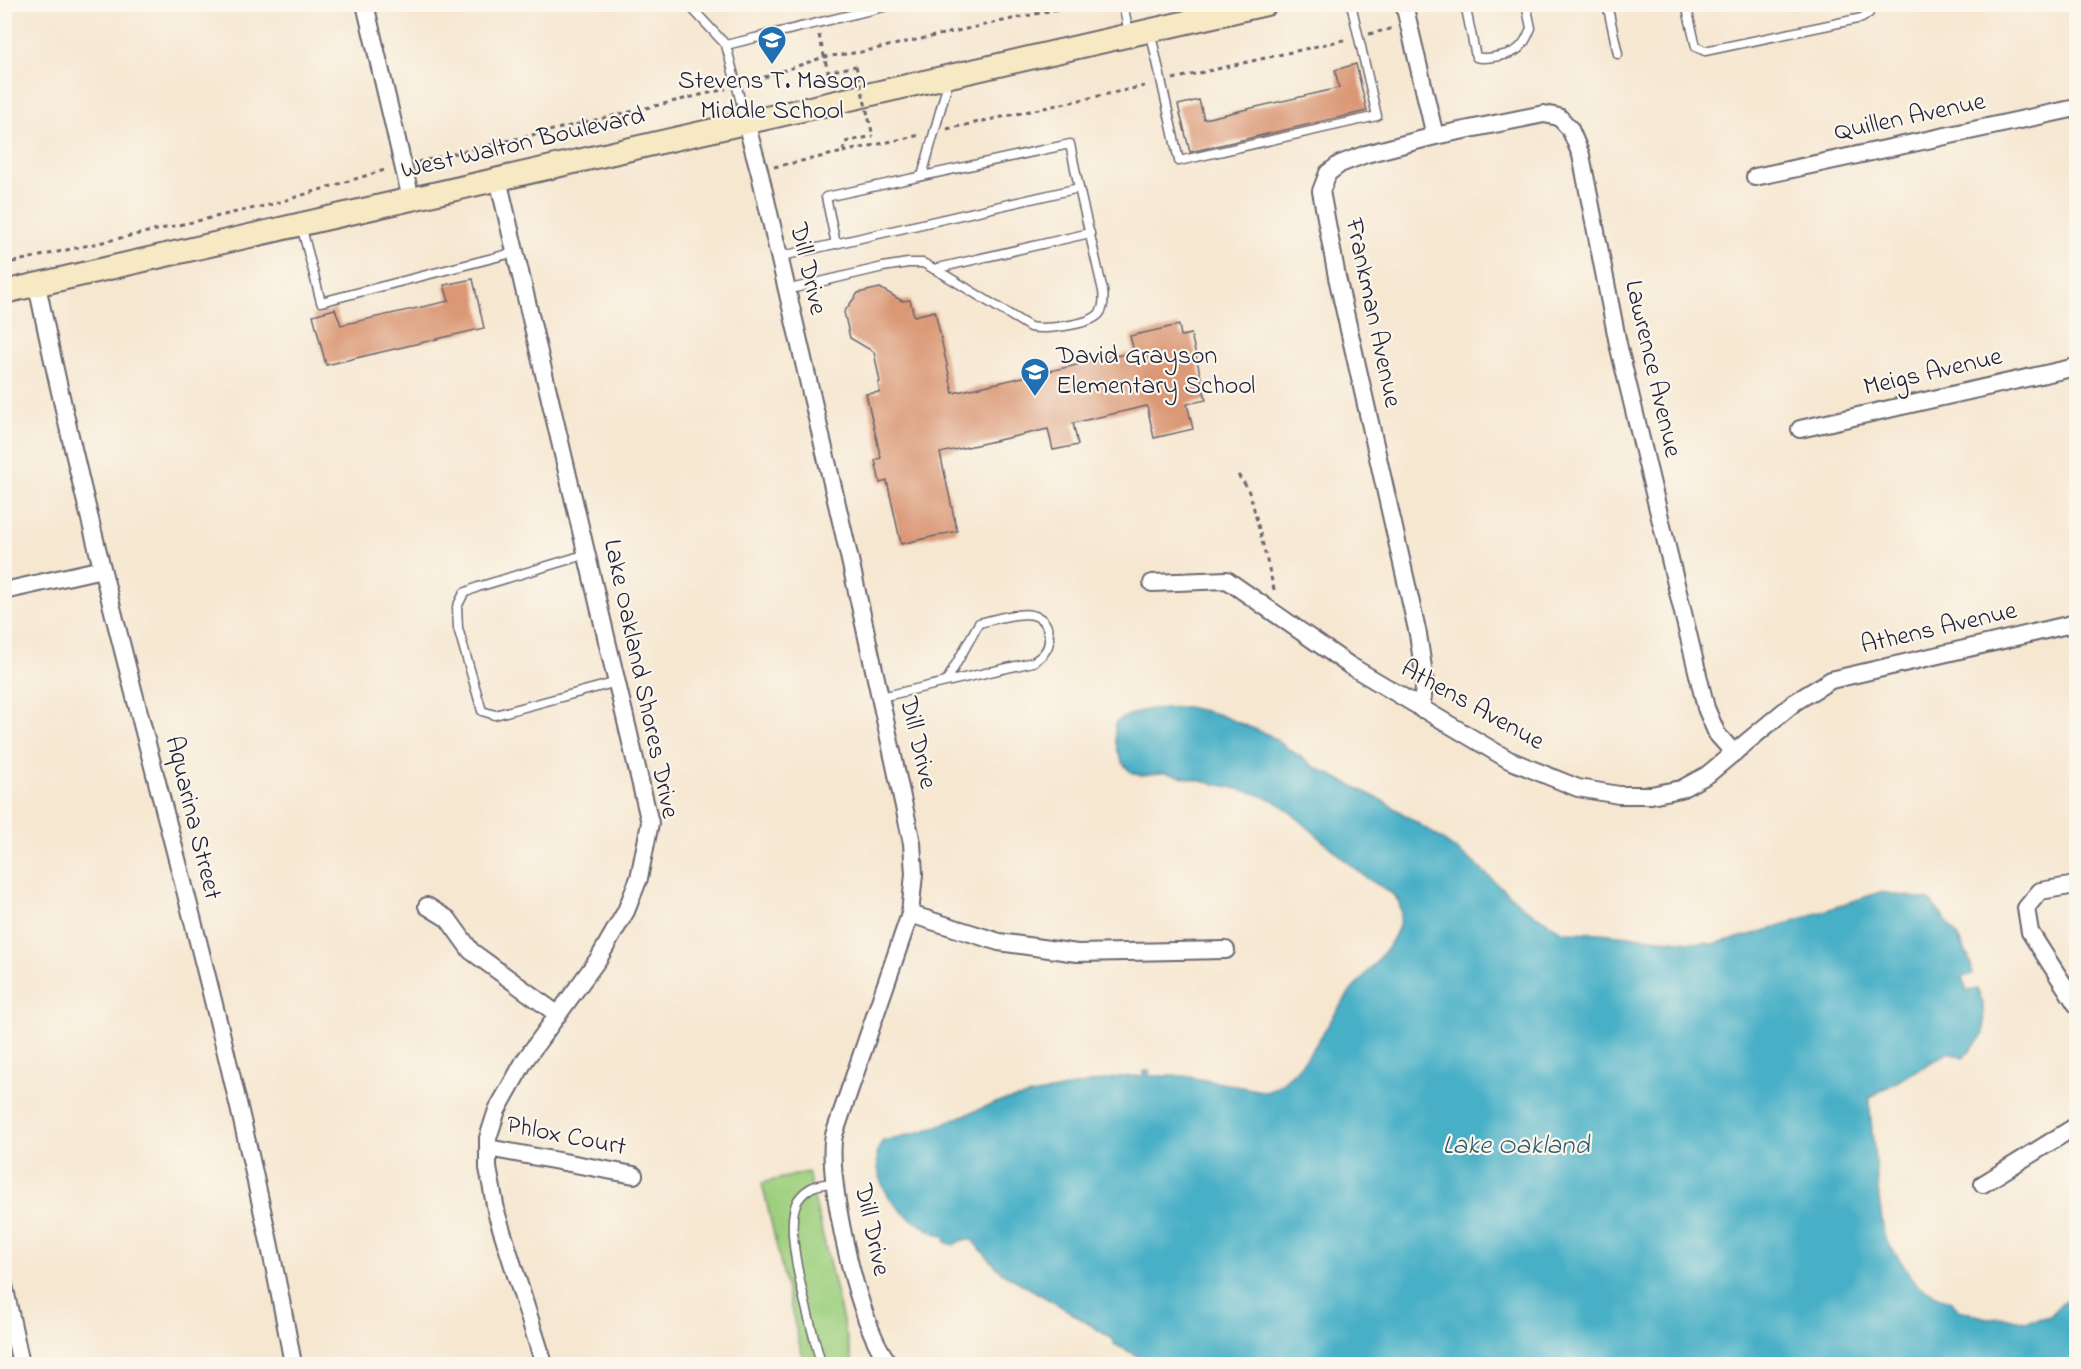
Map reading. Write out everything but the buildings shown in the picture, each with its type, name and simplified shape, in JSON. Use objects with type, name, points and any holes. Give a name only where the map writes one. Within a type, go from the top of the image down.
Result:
[{"type":"main road","name":"West Walton Boulevard","points":[[4,292],[1266,4]]},
{"type":"street","points":[[365,4],[411,199]]},
{"type":"street","points":[[1404,4],[1435,136]]},
{"type":"street","name":"Quillen Avenue","points":[[1755,177],[2076,108]]},
{"type":"street","name":"Lawrence Avenue","points":[[1435,136],[1544,114],[1559,117],[1570,129],[1581,155],[1618,344],[1706,708],[1717,734],[1734,753]]},
{"type":"street","name":"Dill Drive","points":[[746,123],[759,170],[881,697],[912,843],[914,874],[910,914],[834,1135],[831,1150],[834,1183],[850,1263],[871,1334],[882,1356],[890,1365]]},
{"type":"street","name":"Frankman Avenue","points":[[1421,709],[1425,681],[1418,634],[1337,277],[1321,191],[1328,173],[1340,164],[1366,154],[1435,136]]},
{"type":"street","name":"Lake Oakland Shores Drive","points":[[498,179],[650,823],[639,878],[626,911],[599,958],[525,1060],[498,1110],[488,1138],[488,1168],[498,1215],[543,1365]]},
{"type":"street","name":"Aquarina Street","points":[[37,285],[57,385],[102,569],[238,1096],[276,1268],[293,1365]]},
{"type":"street","name":"Meigs Avenue","points":[[1800,429],[2076,367]]},
{"type":"street","points":[[4,591],[102,569]]},
{"type":"street","name":"Athens Avenue","points":[[1152,583],[1227,580],[1349,665],[1509,760],[1578,788],[1619,795],[1651,795],[1681,789],[1707,776],[1796,702],[1831,680],[2076,623]]},
{"type":"street","points":[[2076,885],[2040,891],[2026,908],[2030,932],[2076,1004]]},
{"type":"street","points":[[427,906],[448,919],[471,951],[557,1014]]},
{"type":"street","points":[[910,914],[999,942],[1041,949],[1077,953],[1226,950]]},
{"type":"street","points":[[1983,1184],[2076,1126]]},
{"type":"street","name":"Phlox Court","points":[[488,1148],[634,1175]]},
{"type":"street","points":[[4,1285],[21,1365]]},
{"type":"lane","points":[[688,4],[726,45],[746,123]]},
{"type":"lane","points":[[726,45],[896,4]]},
{"type":"lane","points":[[1123,4],[1140,32],[1162,82],[1179,161],[1377,116],[1351,4]]},
{"type":"lane","points":[[1465,4],[1476,57],[1483,59],[1517,51],[1523,44],[1531,28],[1526,4]]},
{"type":"lane","points":[[1607,4],[1618,54]]},
{"type":"lane","points":[[1686,4],[1696,46],[1705,51],[1862,18],[1869,13],[1870,4]]},
{"type":"lane","points":[[921,176],[950,76]]},
{"type":"lane","points":[[786,290],[908,263],[923,263],[1030,327],[1039,329],[1089,320],[1098,314],[1104,303],[1070,144],[826,197],[836,244]]},
{"type":"lane","points":[[778,258],[1079,188]]},
{"type":"lane","points":[[301,225],[321,302],[516,252]]},
{"type":"lane","points":[[934,269],[1090,233]]},
{"type":"lane","points":[[587,554],[464,593],[457,607],[458,628],[482,711],[495,715],[618,682]]},
{"type":"lane","points":[[881,697],[1033,662],[1043,656],[1050,644],[1045,620],[1035,614],[1024,613],[979,623],[946,682]]},
{"type":"lane","points":[[821,1365],[799,1274],[794,1245],[793,1213],[799,1200],[815,1185],[834,1183]]},
{"type":"path","points":[[816,22],[828,72],[856,66],[873,136],[845,142],[843,152]]},
{"type":"path","points":[[759,170],[1162,82],[1409,25]]},
{"type":"path","points":[[4,264],[273,204],[403,165]]},
{"type":"path","points":[[1238,475],[1247,487],[1252,501],[1275,594],[1278,616]]},
{"type":"green space","points":[[808,1172],[853,1364],[804,1364],[762,1183]]},
{"type":"water","name":"Lake Oakland","points":[[1187,707],[1217,714],[1269,735],[1315,767],[1385,802],[1439,837],[1474,863],[1523,907],[1563,932],[1599,933],[1712,944],[1758,933],[1880,892],[1929,900],[1950,926],[1967,954],[1973,974],[1962,977],[1967,991],[1977,989],[1983,1003],[1984,1034],[1963,1058],[1949,1052],[1870,1097],[1885,1239],[1918,1286],[1951,1302],[1959,1310],[1987,1318],[2004,1317],[2025,1322],[2050,1316],[2076,1289],[2076,1364],[1307,1364],[1287,1358],[1275,1358],[1256,1364],[1168,1364],[1146,1360],[1114,1344],[1114,1340],[1067,1310],[1001,1272],[972,1240],[962,1240],[953,1245],[945,1242],[946,1238],[902,1212],[886,1193],[881,1181],[877,1157],[883,1141],[924,1131],[998,1102],[1119,1077],[1143,1076],[1144,1071],[1149,1071],[1149,1076],[1184,1076],[1267,1092],[1292,1074],[1312,1051],[1352,989],[1391,942],[1398,929],[1401,916],[1397,899],[1356,869],[1280,804],[1263,796],[1176,775],[1133,773],[1123,764],[1115,736],[1115,723],[1141,711]]},
{"type":"place","name":"Stevens T. Mason Middle School","points":[[772,66]]},
{"type":"place","name":"David Grayson Elementary School","points":[[1035,398]]}]
